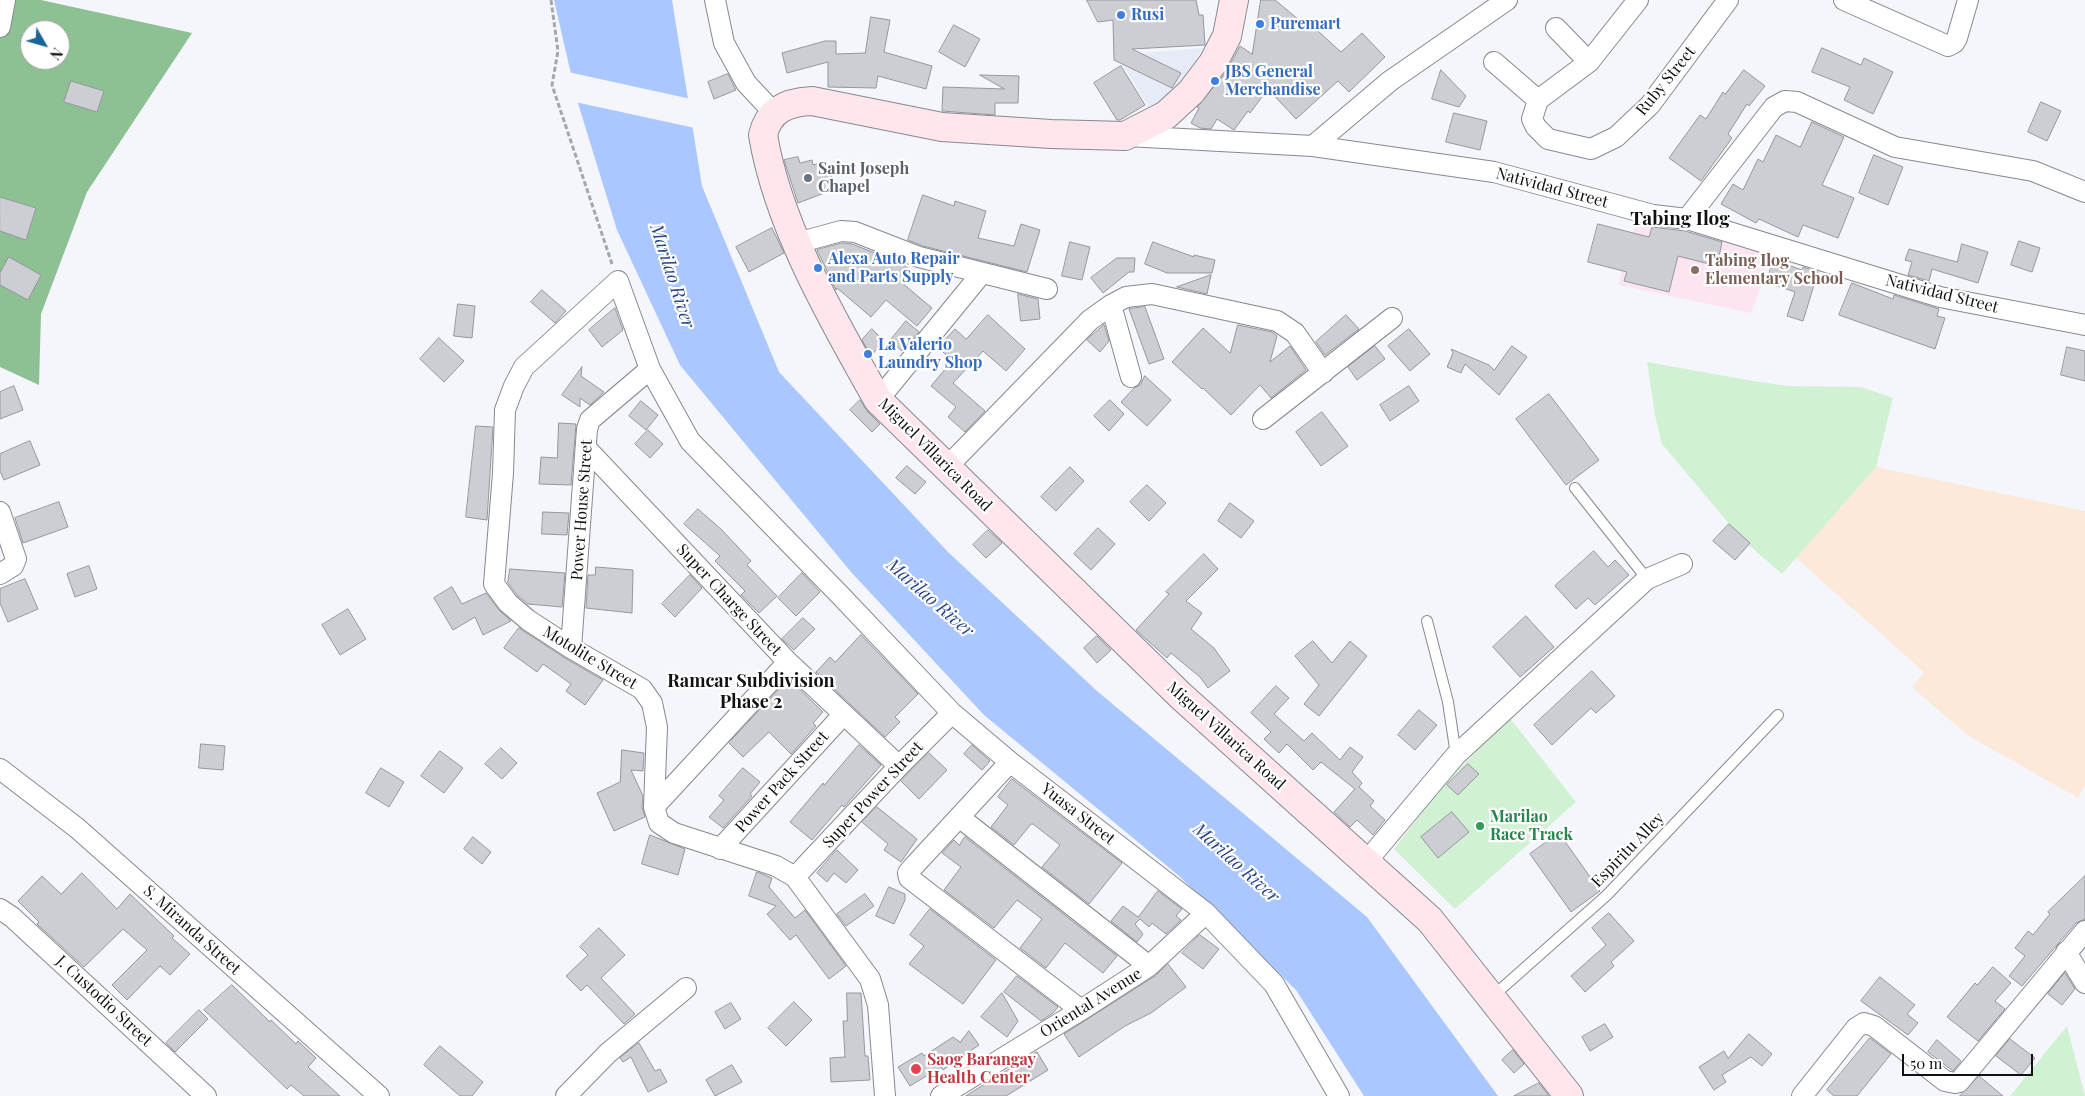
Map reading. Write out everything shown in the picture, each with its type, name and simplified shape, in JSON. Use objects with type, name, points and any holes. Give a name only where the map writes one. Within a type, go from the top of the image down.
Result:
[{"type":"main road","points":[[774,113],[794,102],[812,101],[942,127],[1051,134],[1124,136],[1166,115],[1196,86],[1213,63],[1227,36],[1234,0]]},
{"type":"main road","name":"Miguel Villarica Road","points":[[774,113],[764,135],[768,167],[797,243],[844,340],[878,400],[1182,696],[1430,920],[1569,1096]]},
{"type":"street","points":[[0,27],[6,0]]},
{"type":"street","points":[[715,0],[724,43],[746,83],[774,113]]},
{"type":"street","points":[[1313,146],[1390,81],[1507,0]]},
{"type":"street","points":[[1494,62],[1538,100],[1589,62],[1638,0]]},
{"type":"street","name":"Ruby Street","points":[[1538,100],[1532,119],[1536,127],[1548,139],[1590,149],[1616,137],[1650,106],[1728,0]]},
{"type":"street","points":[[1844,0],[1948,46],[1954,43],[1957,38],[1968,0]]},
{"type":"street","points":[[1556,28],[1589,62]]},
{"type":"street","points":[[1686,219],[1774,107],[1785,101],[1798,102],[1895,147],[2033,170],[2085,192]]},
{"type":"street","name":"Natividad Street","points":[[1124,136],[1313,146],[1494,172],[1653,215],[1686,219],[1940,297],[2085,325]]},
{"type":"street","points":[[797,243],[841,231],[855,232],[919,257],[1047,289]]},
{"type":"street","points":[[878,400],[982,273]]},
{"type":"street","name":"Yuasa Street","points":[[618,281],[650,369],[690,441],[952,713],[1010,762],[1206,913],[1274,984],[1339,1096]]},
{"type":"street","name":"Motolite Street","points":[[618,281],[524,367],[505,410],[503,473],[494,584],[514,609],[528,620],[571,648],[642,689],[652,703],[658,727],[654,807]]},
{"type":"street","points":[[947,466],[1090,320],[1111,305],[1126,298],[1152,294],[1277,321],[1295,333],[1323,373]]},
{"type":"street","points":[[1111,305],[1131,377]]},
{"type":"street","points":[[1263,419],[1392,318]]},
{"type":"street","name":"Power House Street","points":[[571,648],[587,429],[590,420],[650,369]]},
{"type":"street","name":"Super Charge Street","points":[[587,448],[788,662],[899,766]]},
{"type":"street","points":[[0,512],[16,559],[13,566],[0,574]]},
{"type":"street","points":[[1366,862],[1456,755],[1647,580],[1682,564]]},
{"type":"street","points":[[788,662],[654,807],[659,823],[674,833],[776,866],[795,878],[870,979],[878,1005],[886,1096]]},
{"type":"street","name":"Super Power Street","points":[[795,878],[899,766],[952,713]]},
{"type":"street","name":"Power Pack Street","points":[[720,849],[843,715]]},
{"type":"street","points":[[1010,762],[908,873],[909,878],[1081,1010]]},
{"type":"street","name":"S. Miranda Street","points":[[0,769],[77,828],[378,1096]]},
{"type":"street","points":[[959,817],[1149,966]]},
{"type":"street","name":"J. Custodio Street","points":[[0,909],[12,917],[206,1096]]},
{"type":"street","name":"Oriental Avenue","points":[[941,1096],[1149,966],[1206,913]]},
{"type":"street","points":[[1810,1093],[1856,1028],[1864,1023],[1874,1026],[1945,1081],[1954,1084],[1959,1082],[2066,952],[2085,932]]},
{"type":"street","points":[[2066,952],[2085,982]]},
{"type":"street","points":[[576,1092],[608,1053],[686,988]]},
{"type":"lane","points":[[1575,488],[1647,580]]},
{"type":"lane","points":[[1427,621],[1448,702],[1456,755]]},
{"type":"lane","name":"Espiritu Alley","points":[[1492,998],[1607,895],[1778,716]]},
{"type":"path","points":[[551,0],[558,51],[552,85],[618,281]]},
{"type":"shaded area","points":[[1202,48],[1193,69],[1164,102],[1149,108],[1117,55]]},
{"type":"shaded area","name":"Tabing Ilog Elementary School","points":[[1637,220],[1773,254],[1751,313],[1618,285]]},
{"type":"shaded area","points":[[1876,467],[2085,511],[2085,785],[2078,798],[1967,735],[1912,687],[1924,672],[1796,558]]},
{"type":"green space","points":[[0,0],[41,0],[192,33],[87,192],[41,314],[39,385],[0,367]]},
{"type":"green space","points":[[1647,362],[1788,386],[1861,387],[1893,398],[1876,467],[1782,574],[1741,538],[1662,444],[1655,415]]},
{"type":"green space","name":"Marilao Race Track","points":[[1509,717],[1576,802],[1455,909],[1394,849],[1436,794]]},
{"type":"green space","points":[[2067,1026],[2085,1096],[2010,1096]]},
{"type":"water","name":"Marilao River","points":[[554,0],[672,0],[702,186],[779,372],[948,552],[1097,691],[1367,917],[1498,1096],[1364,1096],[1296,990],[1178,875],[984,715],[851,572],[680,365],[617,230],[577,100]]},
{"type":"pier","points":[[568,72],[691,99],[695,128],[575,102]]},
{"type":"building","points":[[1087,0],[1196,0],[1199,15],[1203,15],[1205,45],[1132,49],[1181,73],[1172,88],[1114,60],[1113,20],[1098,22]]},
{"type":"building","points":[[1261,0],[1275,0],[1304,24],[1307,21],[1341,52],[1362,33],[1385,57],[1349,92],[1338,81],[1296,119],[1268,89],[1234,130],[1217,119],[1211,129],[1200,128],[1191,123],[1199,108],[1197,107],[1226,72],[1240,46],[1252,54]]},
{"type":"building","points":[[871,17],[890,20],[884,52],[932,66],[926,89],[878,76],[876,88],[828,87],[828,62],[787,73],[782,53],[825,41],[836,41],[836,54],[865,53]]},
{"type":"building","points":[[954,25],[980,39],[965,67],[939,52]]},
{"type":"building","points":[[1822,48],[1861,65],[1864,58],[1893,72],[1873,114],[1844,100],[1850,87],[1812,72]]},
{"type":"building","points":[[1121,66],[1145,105],[1117,120],[1094,83]]},
{"type":"building","points":[[1441,70],[1466,96],[1459,107],[1432,99]]},
{"type":"building","points":[[1744,70],[1765,86],[1749,106],[1747,104],[1728,134],[1732,138],[1701,181],[1669,158],[1700,115],[1706,119],[1723,92],[1725,94]]},
{"type":"building","points":[[728,74],[736,90],[714,99],[708,82]]},
{"type":"building","points":[[980,75],[1019,76],[1018,103],[995,103],[995,115],[942,111],[943,87],[1004,89]]},
{"type":"building","points":[[71,81],[104,91],[97,112],[64,102]]},
{"type":"building","points":[[2041,102],[2061,111],[2047,141],[2028,132]]},
{"type":"building","points":[[1454,113],[1487,121],[1480,150],[1446,142]]},
{"type":"building","points":[[1812,122],[1844,137],[1822,185],[1854,198],[1838,238],[1803,225],[1798,237],[1759,219],[1756,223],[1721,204],[1733,184],[1743,190],[1758,159],[1763,162],[1776,135],[1800,147]]},
{"type":"building","points":[[1874,155],[1903,167],[1888,205],[1859,193]]},
{"type":"building","name":"Saint Joseph Chapel","points":[[798,157],[800,163],[812,160],[813,165],[820,163],[821,168],[829,166],[835,189],[798,203],[784,160]]},
{"type":"building","points":[[923,195],[954,206],[955,201],[986,211],[978,238],[1014,246],[1021,224],[1040,230],[1027,272],[923,246],[908,240]]},
{"type":"building","points":[[0,197],[36,208],[26,240],[0,231]]},
{"type":"building","points":[[1598,224],[1649,237],[1652,227],[1685,231],[1722,242],[1717,266],[1678,256],[1669,292],[1624,281],[1627,272],[1588,262]]},
{"type":"building","points":[[772,228],[784,253],[749,272],[736,247]]},
{"type":"building","points":[[2019,241],[2040,248],[2032,272],[2011,265]]},
{"type":"building","points":[[1070,242],[1090,247],[1082,280],[1062,276]]},
{"type":"building","points":[[1153,242],[1194,257],[1194,255],[1215,260],[1212,273],[1167,273],[1145,264]]},
{"type":"building","points":[[842,243],[852,244],[903,264],[911,271],[901,282],[932,308],[917,326],[886,300],[871,317],[837,288],[836,290],[817,250]]},
{"type":"building","points":[[1962,244],[1988,252],[1978,283],[1932,269],[1929,281],[1908,275],[1912,262],[1905,260],[1909,249],[1957,262]]},
{"type":"building","points":[[9,257],[41,275],[28,300],[0,285],[0,273]]},
{"type":"building","points":[[1117,258],[1135,258],[1134,272],[1129,272],[1103,293],[1091,278]]},
{"type":"building","points":[[1774,260],[1802,270],[1803,267],[1818,272],[1803,321],[1787,316],[1795,292],[1766,282]]},
{"type":"building","points":[[1211,275],[1207,294],[1177,287]]},
{"type":"building","points":[[1852,283],[1893,299],[1894,295],[1939,309],[1937,316],[1945,318],[1935,349],[1839,315]]},
{"type":"building","points":[[542,290],[566,311],[555,323],[531,302]]},
{"type":"building","points":[[1018,294],[1038,299],[1040,319],[1021,321]]},
{"type":"building","points":[[458,304],[475,306],[472,338],[454,336]]},
{"type":"building","points":[[1145,307],[1164,359],[1149,364],[1129,309]]},
{"type":"building","points":[[615,308],[623,330],[602,347],[589,330]]},
{"type":"building","points":[[988,315],[1025,349],[1006,371],[983,351],[953,383],[985,411],[965,432],[948,417],[956,407],[931,386],[952,361],[938,347],[955,329],[966,339]]},
{"type":"building","points":[[1346,315],[1359,329],[1325,355],[1316,342]]},
{"type":"building","points":[[906,321],[919,332],[902,351],[890,341]]},
{"type":"building","points":[[1104,325],[1109,341],[1100,352],[1087,340]]},
{"type":"building","points":[[1238,325],[1272,332],[1277,336],[1270,362],[1290,346],[1306,370],[1271,398],[1260,385],[1231,415],[1172,362],[1203,328],[1230,353]]},
{"type":"building","points":[[872,329],[884,341],[871,356],[862,340]]},
{"type":"building","points":[[1409,329],[1430,354],[1410,371],[1388,346]]},
{"type":"building","points":[[439,338],[464,361],[444,382],[420,359]]},
{"type":"building","points":[[1375,346],[1385,359],[1357,380],[1348,367]]},
{"type":"building","points":[[1512,346],[1527,357],[1499,395],[1465,364],[1461,373],[1447,367],[1453,353],[1451,349],[1489,365],[1494,370]]},
{"type":"building","points":[[2067,347],[2085,351],[2085,381],[2061,375]]},
{"type":"building","points":[[582,367],[581,376],[604,392],[590,405],[580,398],[580,407],[562,395]]},
{"type":"building","points":[[1145,376],[1171,400],[1147,426],[1121,402],[1134,388],[1140,385]]},
{"type":"building","points":[[14,386],[23,410],[0,419],[0,392]]},
{"type":"building","points":[[1409,386],[1419,401],[1390,421],[1380,405]]},
{"type":"building","points":[[1549,394],[1599,460],[1566,485],[1516,419]]},
{"type":"building","points":[[860,400],[867,411],[880,424],[872,432],[850,410]]},
{"type":"building","points":[[1110,400],[1124,414],[1109,431],[1094,416]]},
{"type":"building","points":[[641,401],[658,415],[646,430],[629,416]]},
{"type":"building","points":[[1322,412],[1348,446],[1321,466],[1296,432]]},
{"type":"building","points":[[559,423],[576,424],[571,485],[539,484],[541,457],[557,458]]},
{"type":"building","points":[[476,426],[493,427],[487,520],[466,517]]},
{"type":"building","points":[[648,430],[663,444],[650,458],[635,444]]},
{"type":"building","points":[[30,441],[40,465],[4,480],[0,471],[0,454]]},
{"type":"building","points":[[907,466],[926,482],[915,494],[896,478]]},
{"type":"building","points":[[1070,467],[1084,481],[1056,511],[1041,497]]},
{"type":"building","points":[[1147,485],[1166,503],[1149,521],[1130,502]]},
{"type":"building","points":[[59,502],[68,527],[23,543],[15,518]]},
{"type":"building","points":[[1230,503],[1254,521],[1241,538],[1218,521]]},
{"type":"building","points":[[698,509],[722,530],[751,561],[747,565],[777,596],[759,613],[741,595],[745,591],[715,561],[720,556],[684,524]]},
{"type":"building","points":[[543,512],[569,513],[567,535],[542,534]]},
{"type":"building","points":[[1729,524],[1750,543],[1735,560],[1713,541]]},
{"type":"building","points":[[1098,528],[1115,544],[1091,570],[1074,554]]},
{"type":"building","points":[[988,530],[1002,543],[986,558],[973,545]]},
{"type":"building","points":[[1594,551],[1608,567],[1615,560],[1629,575],[1595,605],[1588,598],[1576,609],[1555,586]]},
{"type":"building","points":[[1204,554],[1218,569],[1186,601],[1202,613],[1191,629],[1214,648],[1230,671],[1208,688],[1200,677],[1171,653],[1167,658],[1136,630],[1169,594],[1166,592]]},
{"type":"building","points":[[89,566],[97,589],[75,597],[67,574]]},
{"type":"building","points":[[596,567],[633,570],[632,613],[586,608],[588,575],[595,575]]},
{"type":"building","points":[[510,569],[565,573],[562,607],[528,604],[517,595],[508,583]]},
{"type":"building","points":[[802,573],[820,592],[796,616],[778,598]]},
{"type":"building","points":[[690,575],[702,588],[675,617],[662,604]]},
{"type":"building","points":[[25,579],[38,609],[8,622],[0,603],[0,589]]},
{"type":"building","points":[[452,587],[462,604],[486,593],[499,610],[511,621],[483,635],[475,617],[453,630],[434,598]]},
{"type":"building","points":[[348,609],[366,639],[340,655],[322,625]]},
{"type":"building","points":[[1526,616],[1554,647],[1520,677],[1493,647]]},
{"type":"building","points":[[803,618],[815,629],[794,650],[782,639]]},
{"type":"building","points":[[519,628],[603,680],[585,705],[566,691],[571,684],[543,664],[537,672],[504,648]]},
{"type":"building","points":[[861,635],[918,694],[895,717],[900,722],[885,737],[816,672],[830,657],[835,662]]},
{"type":"building","points":[[1097,636],[1111,650],[1097,663],[1084,648]]},
{"type":"building","points":[[1313,641],[1332,663],[1350,641],[1367,656],[1319,716],[1304,704],[1319,685],[1295,656]]},
{"type":"building","points":[[1592,671],[1615,696],[1596,713],[1591,708],[1552,745],[1534,725]]},
{"type":"building","points":[[789,679],[823,712],[813,723],[816,726],[791,754],[769,732],[743,757],[729,743]]},
{"type":"building","points":[[1276,686],[1289,698],[1274,714],[1304,741],[1312,733],[1340,760],[1350,747],[1363,757],[1352,772],[1362,783],[1359,787],[1374,801],[1370,806],[1385,820],[1373,835],[1357,820],[1350,827],[1334,812],[1355,789],[1321,762],[1313,770],[1287,744],[1279,753],[1264,739],[1271,732],[1251,713]]},
{"type":"building","points":[[1419,710],[1437,725],[1415,750],[1398,735]]},
{"type":"building","points":[[201,744],[225,746],[223,770],[199,768]]},
{"type":"building","points":[[859,745],[881,765],[844,807],[842,805],[812,840],[790,822]]},
{"type":"building","points":[[972,745],[990,761],[982,770],[964,754]]},
{"type":"building","points":[[501,748],[517,763],[502,779],[485,764]]},
{"type":"building","points":[[622,750],[644,753],[643,771],[631,770],[643,796],[642,807],[645,817],[614,831],[597,793],[620,782]]},
{"type":"building","points":[[440,751],[463,768],[444,793],[421,776]]},
{"type":"building","points":[[929,753],[947,770],[919,799],[901,781]]},
{"type":"building","points":[[1468,764],[1479,774],[1458,795],[1447,785]]},
{"type":"building","points":[[381,768],[404,782],[389,807],[366,793]]},
{"type":"building","points":[[743,768],[760,782],[750,794],[752,796],[723,828],[709,817],[724,800],[719,796]]},
{"type":"building","points":[[1012,779],[1122,863],[1089,904],[1042,867],[1060,845],[1033,824],[1014,845],[991,827],[1008,805],[998,797]]},
{"type":"building","points":[[877,807],[917,839],[901,862],[884,850],[888,844],[862,822]]},
{"type":"building","points":[[1452,812],[1469,832],[1438,858],[1421,837]]},
{"type":"building","points":[[1559,833],[1600,891],[1571,912],[1530,854]]},
{"type":"building","points":[[650,835],[685,849],[678,875],[642,864]]},
{"type":"building","points":[[473,837],[491,852],[482,864],[464,849]]},
{"type":"building","points":[[965,837],[1117,956],[1103,973],[1065,943],[1046,968],[1020,948],[1042,919],[1017,900],[994,928],[944,890],[961,867],[942,853],[954,840],[959,845]]},
{"type":"building","points":[[837,850],[858,870],[846,883],[834,873],[827,882],[817,873]]},
{"type":"building","points":[[757,872],[772,878],[769,887],[795,918],[805,910],[846,966],[829,979],[796,935],[790,940],[767,914],[776,906],[749,896]]},
{"type":"building","points":[[82,873],[117,909],[130,894],[190,954],[170,975],[160,966],[127,1000],[112,985],[147,950],[123,929],[84,967],[37,924],[39,922],[18,901],[42,876],[61,894]]},
{"type":"building","points":[[2085,876],[2085,919],[2076,923],[2022,986],[2009,976],[2025,956],[2015,948],[2028,931],[2033,935],[2050,914],[2048,912]]},
{"type":"building","points":[[889,887],[905,894],[905,900],[894,924],[876,916]]},
{"type":"building","points":[[1158,891],[1182,909],[1176,916],[1181,920],[1166,934],[1152,923],[1149,927],[1140,919],[1135,924],[1143,934],[1137,942],[1111,921],[1123,906],[1138,917]]},
{"type":"building","points":[[865,894],[874,906],[846,926],[837,914]]},
{"type":"building","points":[[930,909],[996,960],[963,1004],[909,964],[924,946],[910,935]]},
{"type":"building","points":[[1609,913],[1634,941],[1611,962],[1614,966],[1585,992],[1571,976],[1606,945],[1592,928]]},
{"type":"building","points":[[599,928],[625,955],[601,978],[635,1014],[624,1024],[587,985],[581,991],[566,976],[588,955],[580,947]]},
{"type":"building","points":[[1200,935],[1219,949],[1203,969],[1182,953]]},
{"type":"building","points":[[1168,964],[1186,987],[1151,1013],[1125,1026],[1079,1057],[1064,1034],[1155,976]]},
{"type":"building","points":[[1993,967],[2011,983],[1995,1001],[2005,1009],[1978,1041],[1947,1017],[1975,983],[1977,985]]},
{"type":"building","points":[[2065,973],[2075,989],[2062,1005],[2048,994]]},
{"type":"building","points":[[1017,976],[1058,1007],[1053,1013],[1041,1021],[1004,992]]},
{"type":"building","points":[[1880,977],[1915,1005],[1907,1014],[1918,1023],[1908,1035],[1861,1001]]},
{"type":"building","points":[[232,985],[270,1022],[271,1020],[296,1044],[298,1041],[316,1058],[308,1067],[340,1096],[304,1096],[291,1085],[287,1089],[204,1010]]},
{"type":"building","points":[[847,993],[861,993],[865,1056],[868,1056],[870,1080],[831,1082],[830,1058],[845,1057],[843,1021],[847,1021]]},
{"type":"building","points":[[1002,993],[1018,1021],[1007,1037],[981,1017]]},
{"type":"building","points":[[794,1002],[812,1020],[786,1046],[768,1028]]},
{"type":"building","points":[[731,1003],[741,1019],[725,1029],[715,1012]]},
{"type":"building","points":[[199,1010],[208,1019],[175,1052],[166,1043]]},
{"type":"building","points":[[1605,1024],[1613,1037],[1590,1051],[1582,1037]]},
{"type":"building","points":[[969,1031],[979,1045],[943,1070],[941,1067],[910,1086],[898,1067],[922,1053],[924,1056],[953,1037],[960,1042]]},
{"type":"building","points":[[1749,1034],[1772,1054],[1762,1066],[1751,1057],[1722,1075],[1726,1082],[1714,1090],[1699,1067],[1724,1051],[1728,1058]]},
{"type":"building","points":[[1870,1038],[1891,1054],[1857,1096],[1834,1096],[1827,1090]]},
{"type":"building","points":[[2010,1039],[2035,1058],[2021,1075],[1996,1056]]},
{"type":"building","points":[[1937,1040],[1961,1061],[1953,1071],[1928,1052]]},
{"type":"building","points":[[639,1043],[655,1071],[660,1069],[667,1082],[648,1092],[631,1057],[623,1062],[620,1058]]},
{"type":"building","points":[[440,1046],[483,1082],[472,1096],[460,1096],[424,1065]]},
{"type":"building","points":[[1513,1050],[1524,1064],[1514,1073],[1502,1060]]},
{"type":"building","points":[[1037,1052],[1048,1070],[1006,1096],[966,1096]]},
{"type":"building","points":[[732,1065],[742,1082],[715,1096],[706,1080]]},
{"type":"building","points":[[1979,1076],[2003,1096],[1960,1096]]},
{"type":"building","points":[[1539,1083],[1549,1096],[1514,1096]]},
{"type":"place","name":"Rusi","points":[[1121,15]]},
{"type":"place","name":"Puremart","points":[[1260,24]]},
{"type":"place","name":"JBS General Merchandise","points":[[1215,81]]},
{"type":"place","name":"Saint Joseph Chapel","points":[[808,178]]},
{"type":"place","name":"Alexa Auto Repair and Parts Supply","points":[[818,268]]},
{"type":"place","name":"Tabing Ilog Elementary School","points":[[1695,270]]},
{"type":"place","name":"La Valerio Laundry Shop","points":[[868,354]]},
{"type":"place","name":"Marilao Race Track","points":[[1480,826]]},
{"type":"place","name":"Saog Barangay Health Center","points":[[916,1069]]},
{"type":"district","name":"Tabing Ilog","points":[[1680,219]]},
{"type":"district","name":"Ramcar Subdivision Phase 2","points":[[751,691]]}]
